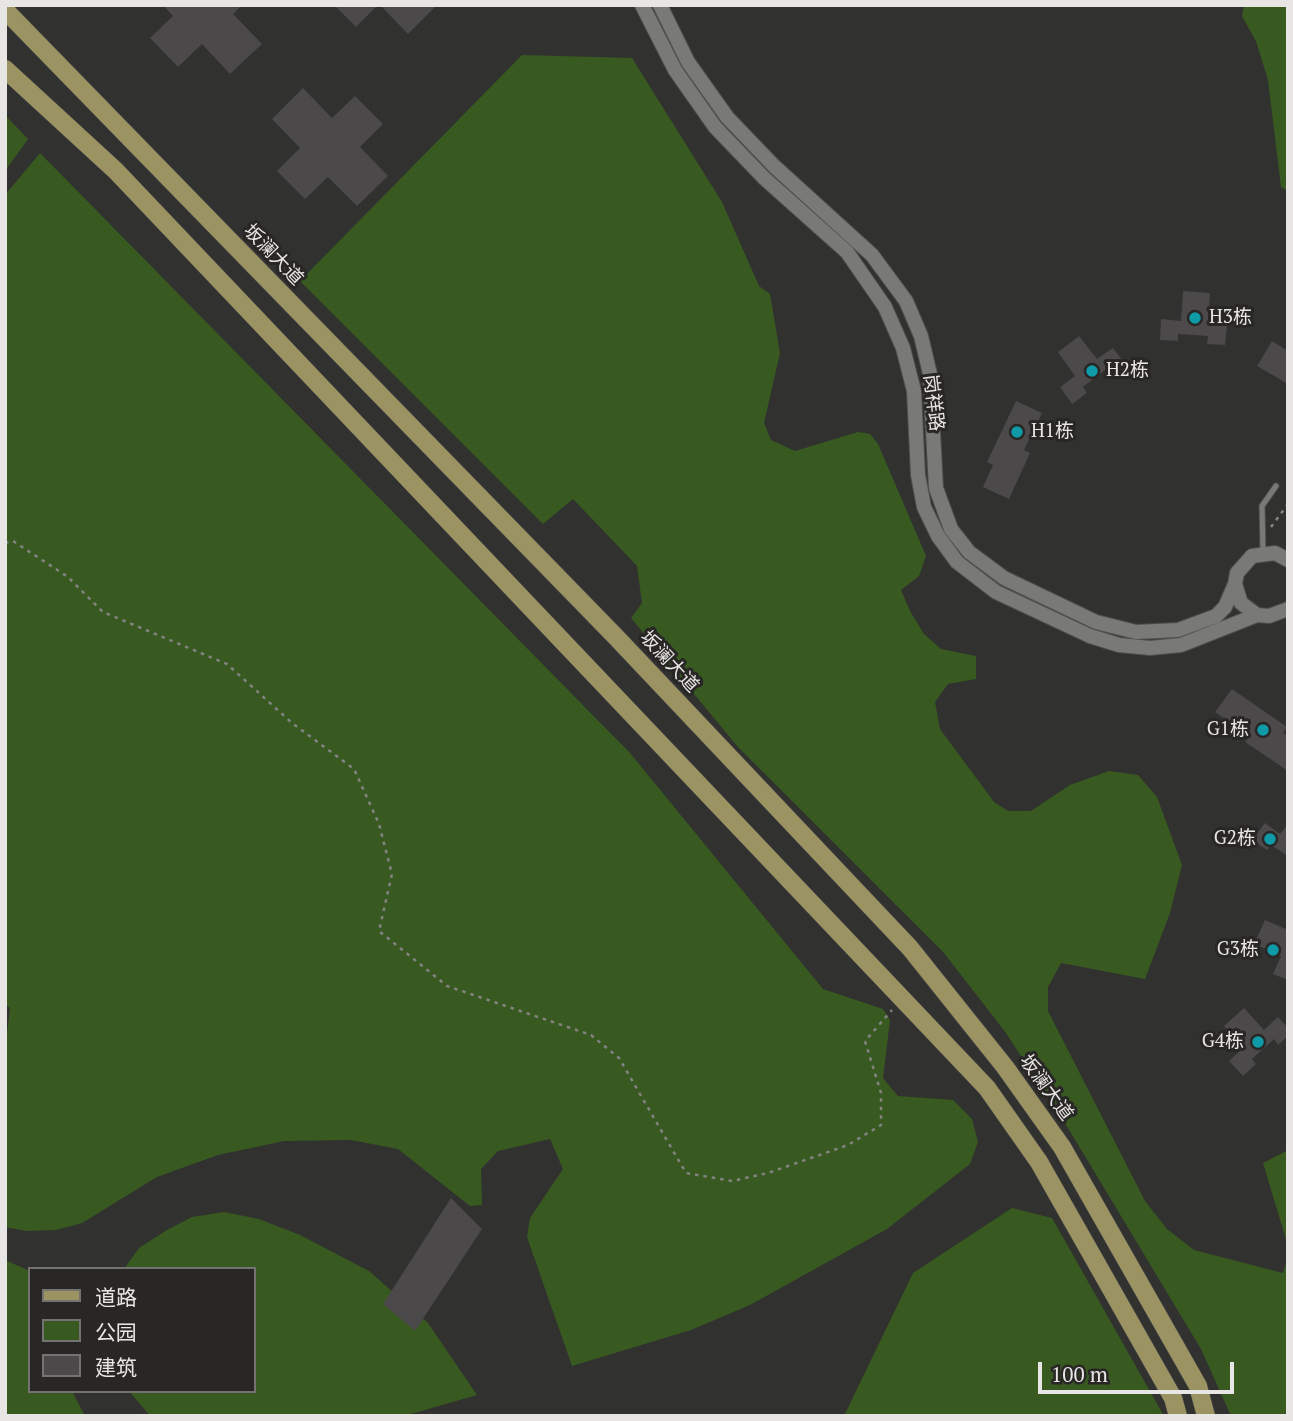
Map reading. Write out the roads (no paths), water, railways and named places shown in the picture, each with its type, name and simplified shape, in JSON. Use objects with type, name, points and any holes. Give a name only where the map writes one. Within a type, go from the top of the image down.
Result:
[{"type":"main road","name":"坂澜大道","points":[[5,10],[615,636],[910,948],[1005,1067],[1062,1147],[1198,1386],[1206,1416]]},
{"type":"main road","points":[[5,69],[116,171],[988,1088],[1040,1163],[1173,1398],[1178,1416]]},
{"type":"street","name":"岗祥路","points":[[642,5],[675,70],[715,127],[764,178],[847,252],[885,307],[903,348],[914,391],[918,475],[924,507],[937,536],[957,562],[996,592],[1090,636],[1119,645],[1150,648],[1181,645],[1257,615],[1269,616],[1288,609]]},
{"type":"street","name":"岗祥路","points":[[660,5],[688,62],[727,117],[774,166],[872,255],[906,301],[921,336],[930,374],[934,473],[939,502],[951,528],[969,552],[1004,578],[1096,622],[1136,632],[1178,630],[1216,616],[1225,607],[1243,563],[1263,552]]},
{"type":"street","points":[[1263,552],[1275,553],[1288,560]]},
{"type":"street","points":[[1235,584],[1241,603],[1257,615]]},
{"type":"lane","points":[[1263,552],[1262,506],[1276,486]]},
{"type":"place","name":"H3栋","points":[[1195,318]]},
{"type":"place","name":"H2栋","points":[[1092,371]]},
{"type":"place","name":"H1栋","points":[[1017,432]]},
{"type":"place","name":"G1栋","points":[[1263,730]]},
{"type":"place","name":"G2栋","points":[[1270,839]]},
{"type":"place","name":"G3栋","points":[[1273,950]]},
{"type":"place","name":"G4栋","points":[[1258,1042]]}]
